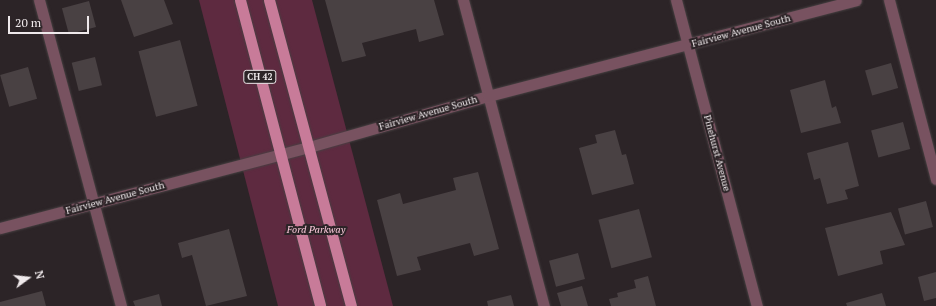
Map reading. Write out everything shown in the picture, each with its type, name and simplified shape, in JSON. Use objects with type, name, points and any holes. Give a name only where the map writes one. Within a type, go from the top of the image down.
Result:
[{"type":"main road","name":"CH 42","points":[[240,0],[320,306]]},
{"type":"main road","name":"CH 42","points":[[269,0],[351,306]]},
{"type":"street","points":[[39,0],[121,306]]},
{"type":"street","points":[[463,0],[544,306]]},
{"type":"street","name":"Pinehurst Avenue","points":[[676,0],[757,306]]},
{"type":"street","name":"Fairview Avenue South","points":[[0,228],[281,155],[488,96],[856,0]]},
{"type":"street","points":[[889,0],[936,179]]},
{"type":"green space","name":"Ford Parkway","points":[[199,0],[312,0],[393,306],[278,306]]},
{"type":"building","points":[[121,0],[164,0],[173,24],[134,37]]},
{"type":"building","points":[[325,0],[434,0],[444,35],[419,42],[416,29],[362,43],[366,56],[342,62]]},
{"type":"building","points":[[89,1],[96,27],[69,34],[62,8]]},
{"type":"building","points":[[180,40],[198,106],[156,117],[138,51]]},
{"type":"building","points":[[95,57],[102,85],[79,91],[72,63]]},
{"type":"building","points":[[891,63],[898,88],[872,95],[865,70]]},
{"type":"building","points":[[28,67],[37,99],[9,107],[0,75]]},
{"type":"building","points":[[825,80],[832,108],[836,106],[841,123],[801,133],[790,90]]},
{"type":"building","points":[[903,122],[910,149],[878,158],[871,131]]},
{"type":"building","points":[[615,130],[622,155],[626,154],[634,184],[592,195],[579,148],[597,143],[595,135]]},
{"type":"building","points":[[848,142],[859,186],[845,190],[848,199],[827,204],[820,178],[814,180],[807,153]]},
{"type":"building","points":[[478,172],[499,249],[474,256],[470,243],[417,257],[421,270],[397,276],[377,200],[400,193],[403,204],[456,190],[453,178]]},
{"type":"building","points":[[926,201],[933,227],[905,235],[898,209]]},
{"type":"building","points":[[639,209],[652,257],[611,268],[598,220]]},
{"type":"building","points":[[891,212],[905,245],[880,251],[883,264],[838,276],[825,228]]},
{"type":"building","points":[[229,229],[247,296],[206,306],[192,255],[182,258],[178,243]]},
{"type":"building","points":[[578,253],[585,279],[556,287],[549,261]]},
{"type":"building","points":[[936,272],[936,298],[924,301],[918,277]]},
{"type":"building","points":[[648,276],[656,306],[611,306],[609,299],[618,297],[617,293],[636,288],[634,280]]},
{"type":"building","points":[[582,286],[588,306],[561,306],[557,293]]},
{"type":"building","points":[[42,291],[46,306],[0,306],[0,302]]},
{"type":"building","points":[[882,293],[886,306],[847,306],[846,303]]},
{"type":"building","points":[[159,294],[162,306],[135,306],[133,301]]},
{"type":"building","points":[[511,295],[514,306],[488,306],[487,301]]}]
